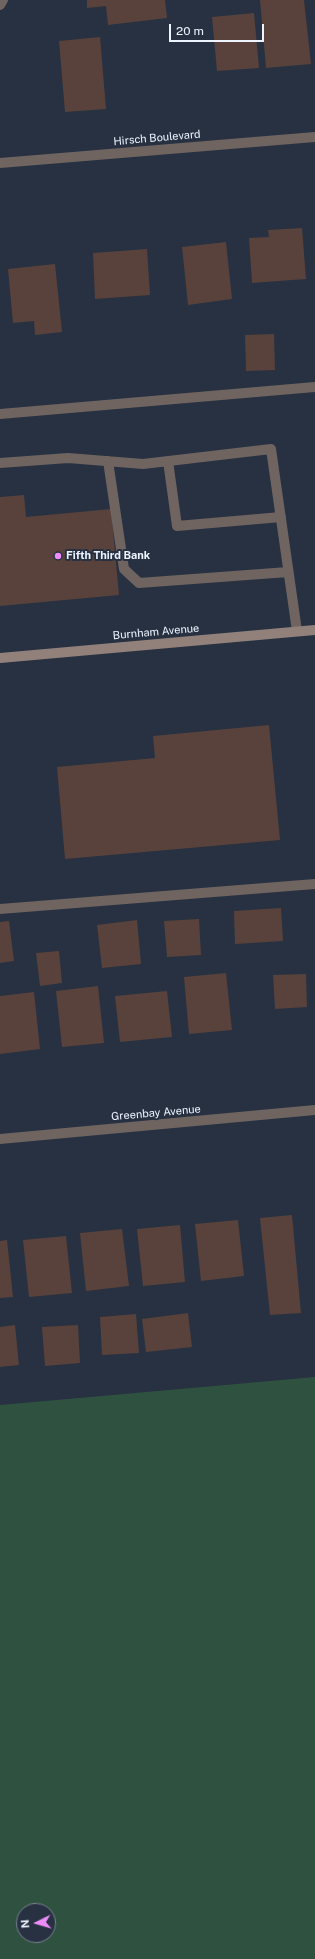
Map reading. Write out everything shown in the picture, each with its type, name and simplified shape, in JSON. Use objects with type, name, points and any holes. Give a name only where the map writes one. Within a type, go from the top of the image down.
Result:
[{"type":"main road","name":"Burnham Avenue","points":[[0,658],[315,630]]},
{"type":"street","points":[[0,5],[3,0]]},
{"type":"street","name":"Hirsch Boulevard","points":[[0,163],[315,138]]},
{"type":"street","points":[[0,414],[315,387]]},
{"type":"street","points":[[0,463],[68,458],[143,464],[271,449],[297,631]]},
{"type":"street","points":[[108,461],[124,569],[139,583],[288,572]]},
{"type":"street","points":[[168,461],[177,526],[281,517]]},
{"type":"street","points":[[0,909],[315,884]]},
{"type":"street","name":"Greenbay Avenue","points":[[0,1139],[315,1110]]},
{"type":"green space","points":[[315,1377],[315,1959],[0,1959],[0,1405]]},
{"type":"building","points":[[87,0],[165,0],[167,18],[108,25],[106,6],[87,8]]},
{"type":"building","points":[[260,0],[304,0],[311,64],[266,68]]},
{"type":"building","points":[[254,13],[259,68],[217,71],[212,17]]},
{"type":"building","points":[[100,37],[106,109],[65,112],[59,41]]},
{"type":"building","points":[[302,228],[306,279],[252,283],[249,238],[269,237],[268,230]]},
{"type":"building","points":[[226,242],[232,299],[188,305],[182,247]]},
{"type":"building","points":[[147,249],[150,295],[95,299],[93,253]]},
{"type":"building","points":[[55,264],[62,332],[35,335],[34,321],[13,323],[8,269]]},
{"type":"building","points":[[274,334],[275,370],[246,371],[245,335]]},
{"type":"building","name":"Fifth Third Bank","points":[[24,495],[26,517],[111,509],[119,595],[0,606],[0,497]]},
{"type":"building","points":[[269,725],[280,840],[65,859],[57,767],[155,758],[153,736]]},
{"type":"building","points":[[281,908],[283,941],[235,944],[234,911]]},
{"type":"building","points":[[199,919],[201,955],[167,957],[164,921]]},
{"type":"building","points":[[137,920],[141,964],[102,968],[97,925]]},
{"type":"building","points":[[9,921],[14,961],[0,963],[0,922]]},
{"type":"building","points":[[59,951],[62,983],[40,986],[36,953]]},
{"type":"building","points":[[226,973],[232,1030],[189,1034],[184,977]]},
{"type":"building","points":[[306,974],[307,1007],[275,1009],[273,975]]},
{"type":"building","points":[[98,986],[104,1043],[62,1047],[56,991]]},
{"type":"building","points":[[167,991],[172,1037],[120,1042],[115,996]]},
{"type":"building","points":[[34,992],[40,1049],[0,1054],[0,996]]},
{"type":"building","points":[[292,1215],[301,1313],[270,1315],[260,1218]]},
{"type":"building","points":[[238,1220],[244,1276],[201,1281],[195,1224]]},
{"type":"building","points":[[180,1225],[185,1282],[143,1286],[137,1229]]},
{"type":"building","points":[[122,1229],[129,1286],[86,1291],[80,1233]]},
{"type":"building","points":[[66,1236],[72,1293],[29,1297],[23,1240]]},
{"type":"building","points":[[7,1240],[13,1297],[0,1298],[0,1241]]},
{"type":"building","points":[[188,1313],[192,1347],[146,1352],[142,1319]]},
{"type":"building","points":[[136,1314],[139,1353],[102,1355],[100,1317]]},
{"type":"building","points":[[15,1325],[19,1365],[0,1367],[0,1327]]},
{"type":"building","points":[[78,1325],[80,1363],[45,1366],[42,1327]]},
{"type":"place","name":"Fifth Third Bank","points":[[58,556]]}]
